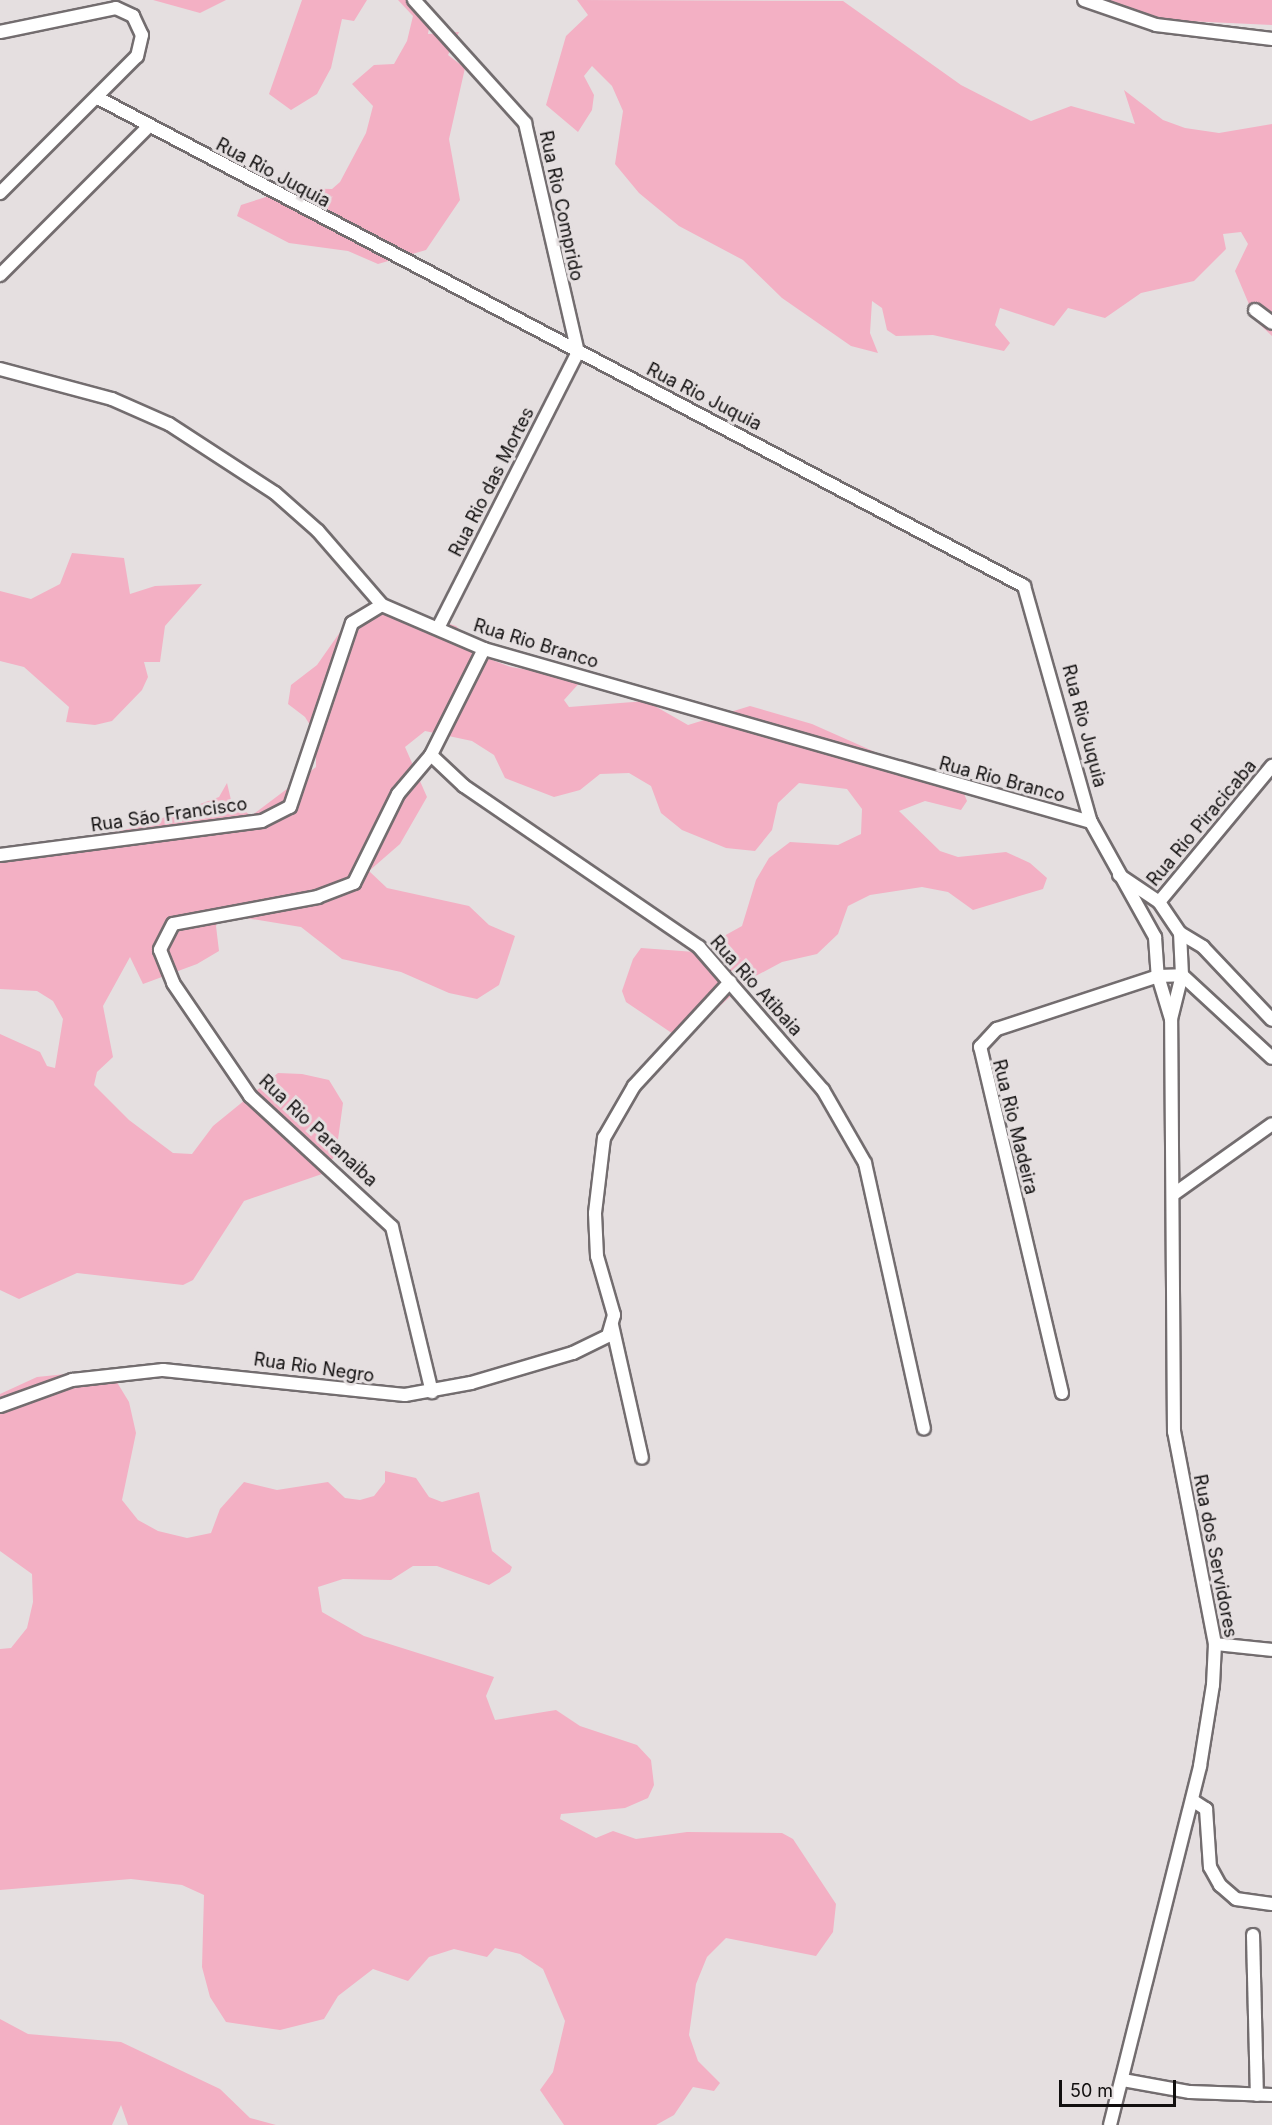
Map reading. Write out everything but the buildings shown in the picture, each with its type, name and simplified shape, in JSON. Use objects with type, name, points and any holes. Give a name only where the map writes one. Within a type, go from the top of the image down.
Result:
[{"type":"street","name":"Rua Rio Comprido","points":[[414,0],[525,123],[578,352]]},
{"type":"street","points":[[1084,0],[1156,25],[1272,39]]},
{"type":"street","points":[[0,32],[103,8],[126,11],[138,24],[141,46],[98,98],[0,193]]},
{"type":"street","name":"Rua Rio Juquia","points":[[98,98],[148,127],[1024,586],[1091,822],[1137,910],[1155,937]]},
{"type":"street","points":[[0,275],[148,127]]},
{"type":"street","points":[[1255,310],[1272,323]]},
{"type":"street","name":"Rua Rio das Mortes","points":[[438,628],[578,352]]},
{"type":"street","name":"Rua Rio Branco","points":[[0,369],[112,399],[169,424],[229,460],[318,531],[382,605],[484,649],[1091,822]]},
{"type":"street","name":"Rua São Francisco","points":[[0,855],[262,821],[290,807],[351,623],[382,605]]},
{"type":"street","points":[[431,755],[484,649]]},
{"type":"street","name":"Rua Rio Atibaia","points":[[431,755],[464,786],[699,947],[823,1090],[865,1162],[924,1429]]},
{"type":"street","name":"Rua Rio Paranaiba","points":[[431,755],[398,794],[354,883],[318,897],[173,924],[160,950],[173,983],[250,1096],[392,1227],[432,1392]]},
{"type":"street","name":"Rua Rio Piracicaba","points":[[1159,902],[1272,766]]},
{"type":"street","name":"Rua Rio Juquia","points":[[1118,875],[1159,902]]},
{"type":"street","points":[[1159,902],[1180,933],[1203,947],[1272,1020]]},
{"type":"street","points":[[1155,937],[1180,933]]},
{"type":"street","name":"Rua dos Servidores","points":[[1110,2125],[1192,1800],[1209,1715],[1215,1644],[1174,1432],[1171,1018],[1182,975],[1180,933]]},
{"type":"street","name":"Rua dos Servidores","points":[[1155,937],[1158,976],[1171,1018]]},
{"type":"street","points":[[1182,975],[1272,1058]]},
{"type":"street","name":"Rua Rio Madeira","points":[[1062,1393],[980,1047],[997,1029],[1158,976],[1182,975]]},
{"type":"street","points":[[642,1458],[612,1325],[595,1213],[604,1138],[634,1086],[730,982]]},
{"type":"street","points":[[1174,1194],[1272,1124]]},
{"type":"street","name":"Rua Rio Negro","points":[[0,1406],[72,1380],[163,1370],[375,1395],[432,1392],[573,1353],[608,1336],[612,1325]]},
{"type":"street","points":[[1215,1644],[1272,1650]]},
{"type":"street","points":[[1192,1800],[1206,1809],[1210,1867],[1220,1885],[1236,1899],[1272,1904]]},
{"type":"street","points":[[1253,1935],[1257,2095]]},
{"type":"street","points":[[1123,2080],[1190,2092],[1272,2095]]},
{"type":"shaded area","points":[[153,0],[226,0],[200,13]]},
{"type":"shaded area","points":[[302,0],[367,0],[354,21],[342,19],[331,68],[317,94],[291,110],[269,94]]},
{"type":"shaded area","points":[[398,0],[412,0],[431,16],[428,34],[459,32],[448,55],[465,68],[449,139],[460,200],[426,250],[378,264],[348,251],[289,243],[237,216],[241,205],[294,188],[332,189],[340,182],[366,133],[373,106],[352,84],[374,65],[394,64],[407,41],[413,16]]},
{"type":"shaded area","points":[[577,0],[843,1],[961,85],[1031,121],[1071,106],[1135,124],[1124,90],[1163,120],[1185,128],[1219,133],[1272,124],[1272,336],[1256,321],[1235,271],[1248,244],[1241,232],[1223,234],[1226,249],[1194,281],[1141,293],[1105,318],[1068,308],[1054,326],[1000,308],[995,325],[1010,343],[1004,351],[933,335],[896,336],[887,330],[882,308],[872,301],[870,333],[878,353],[851,346],[782,298],[743,260],[679,226],[639,193],[615,164],[623,111],[612,86],[592,66],[584,76],[594,95],[592,110],[578,132],[546,105],[566,36],[588,15]]},
{"type":"shaded area","points":[[1092,0],[1272,0],[1272,25],[1144,19]]},
{"type":"shaded area","points":[[72,553],[124,558],[130,594],[155,586],[202,584],[165,626],[160,662],[144,662],[148,677],[142,690],[112,721],[95,725],[66,722],[69,707],[24,667],[0,661],[0,591],[31,599],[60,584]]},
{"type":"shaded area","points":[[405,610],[456,626],[487,658],[511,667],[564,676],[601,673],[582,680],[564,700],[569,707],[646,701],[688,725],[750,706],[812,724],[963,791],[967,801],[961,810],[925,801],[899,811],[940,851],[958,857],[1006,852],[1030,863],[1047,878],[1043,889],[973,910],[948,892],[922,887],[870,895],[848,906],[838,934],[817,954],[782,962],[750,979],[682,1040],[626,1002],[622,991],[633,959],[641,948],[695,952],[742,926],[756,880],[769,858],[790,842],[838,845],[861,834],[862,809],[847,789],[799,783],[778,803],[772,830],[755,851],[726,848],[682,830],[661,813],[651,786],[629,773],[600,774],[580,790],[554,797],[505,778],[494,755],[472,741],[425,731],[405,747],[427,797],[400,844],[369,871],[387,888],[469,906],[489,925],[515,936],[499,985],[477,999],[449,993],[401,972],[342,959],[301,927],[221,914],[216,926],[219,951],[197,964],[143,984],[130,957],[103,1006],[113,1057],[97,1072],[94,1085],[129,1120],[173,1153],[192,1154],[213,1126],[278,1073],[302,1074],[329,1080],[343,1103],[336,1154],[322,1174],[244,1201],[193,1280],[183,1285],[77,1273],[19,1299],[0,1290],[0,1034],[40,1052],[47,1066],[55,1068],[63,1019],[53,1001],[37,991],[0,989],[0,863],[41,846],[138,827],[219,797],[227,783],[231,800],[251,816],[316,767],[316,735],[305,717],[288,704],[291,685],[317,665],[352,615]]},
{"type":"shaded area","points":[[85,1372],[115,1379],[129,1402],[136,1433],[122,1500],[138,1520],[158,1531],[187,1538],[211,1533],[220,1509],[244,1482],[277,1490],[328,1482],[345,1498],[360,1500],[374,1496],[385,1482],[385,1471],[416,1478],[429,1497],[442,1502],[479,1492],[492,1551],[512,1567],[510,1572],[489,1585],[437,1566],[413,1566],[391,1580],[343,1579],[318,1587],[322,1612],[364,1636],[494,1677],[486,1696],[495,1720],[556,1710],[580,1726],[637,1745],[651,1760],[654,1785],[648,1798],[625,1808],[561,1814],[560,1819],[596,1838],[613,1831],[636,1839],[687,1832],[782,1833],[793,1839],[836,1904],[833,1932],[816,1956],[726,1938],[707,1957],[696,1984],[689,2035],[698,2061],[720,2083],[714,2091],[693,2087],[674,2115],[656,2125],[564,2125],[540,2090],[553,2072],[565,2021],[543,1969],[520,1954],[495,1948],[487,1957],[454,1949],[429,1957],[408,1981],[373,1969],[338,1996],[324,2019],[280,2030],[226,2022],[210,1997],[202,1967],[204,1895],[182,1885],[131,1879],[0,1890],[0,1649],[11,1648],[27,1628],[33,1602],[32,1574],[0,1551],[0,1394],[37,1377]]},
{"type":"shaded area","points":[[0,2019],[28,2034],[121,2042],[220,2089],[250,2118],[276,2125],[128,2125],[121,2105],[112,2125],[0,2125]]}]
